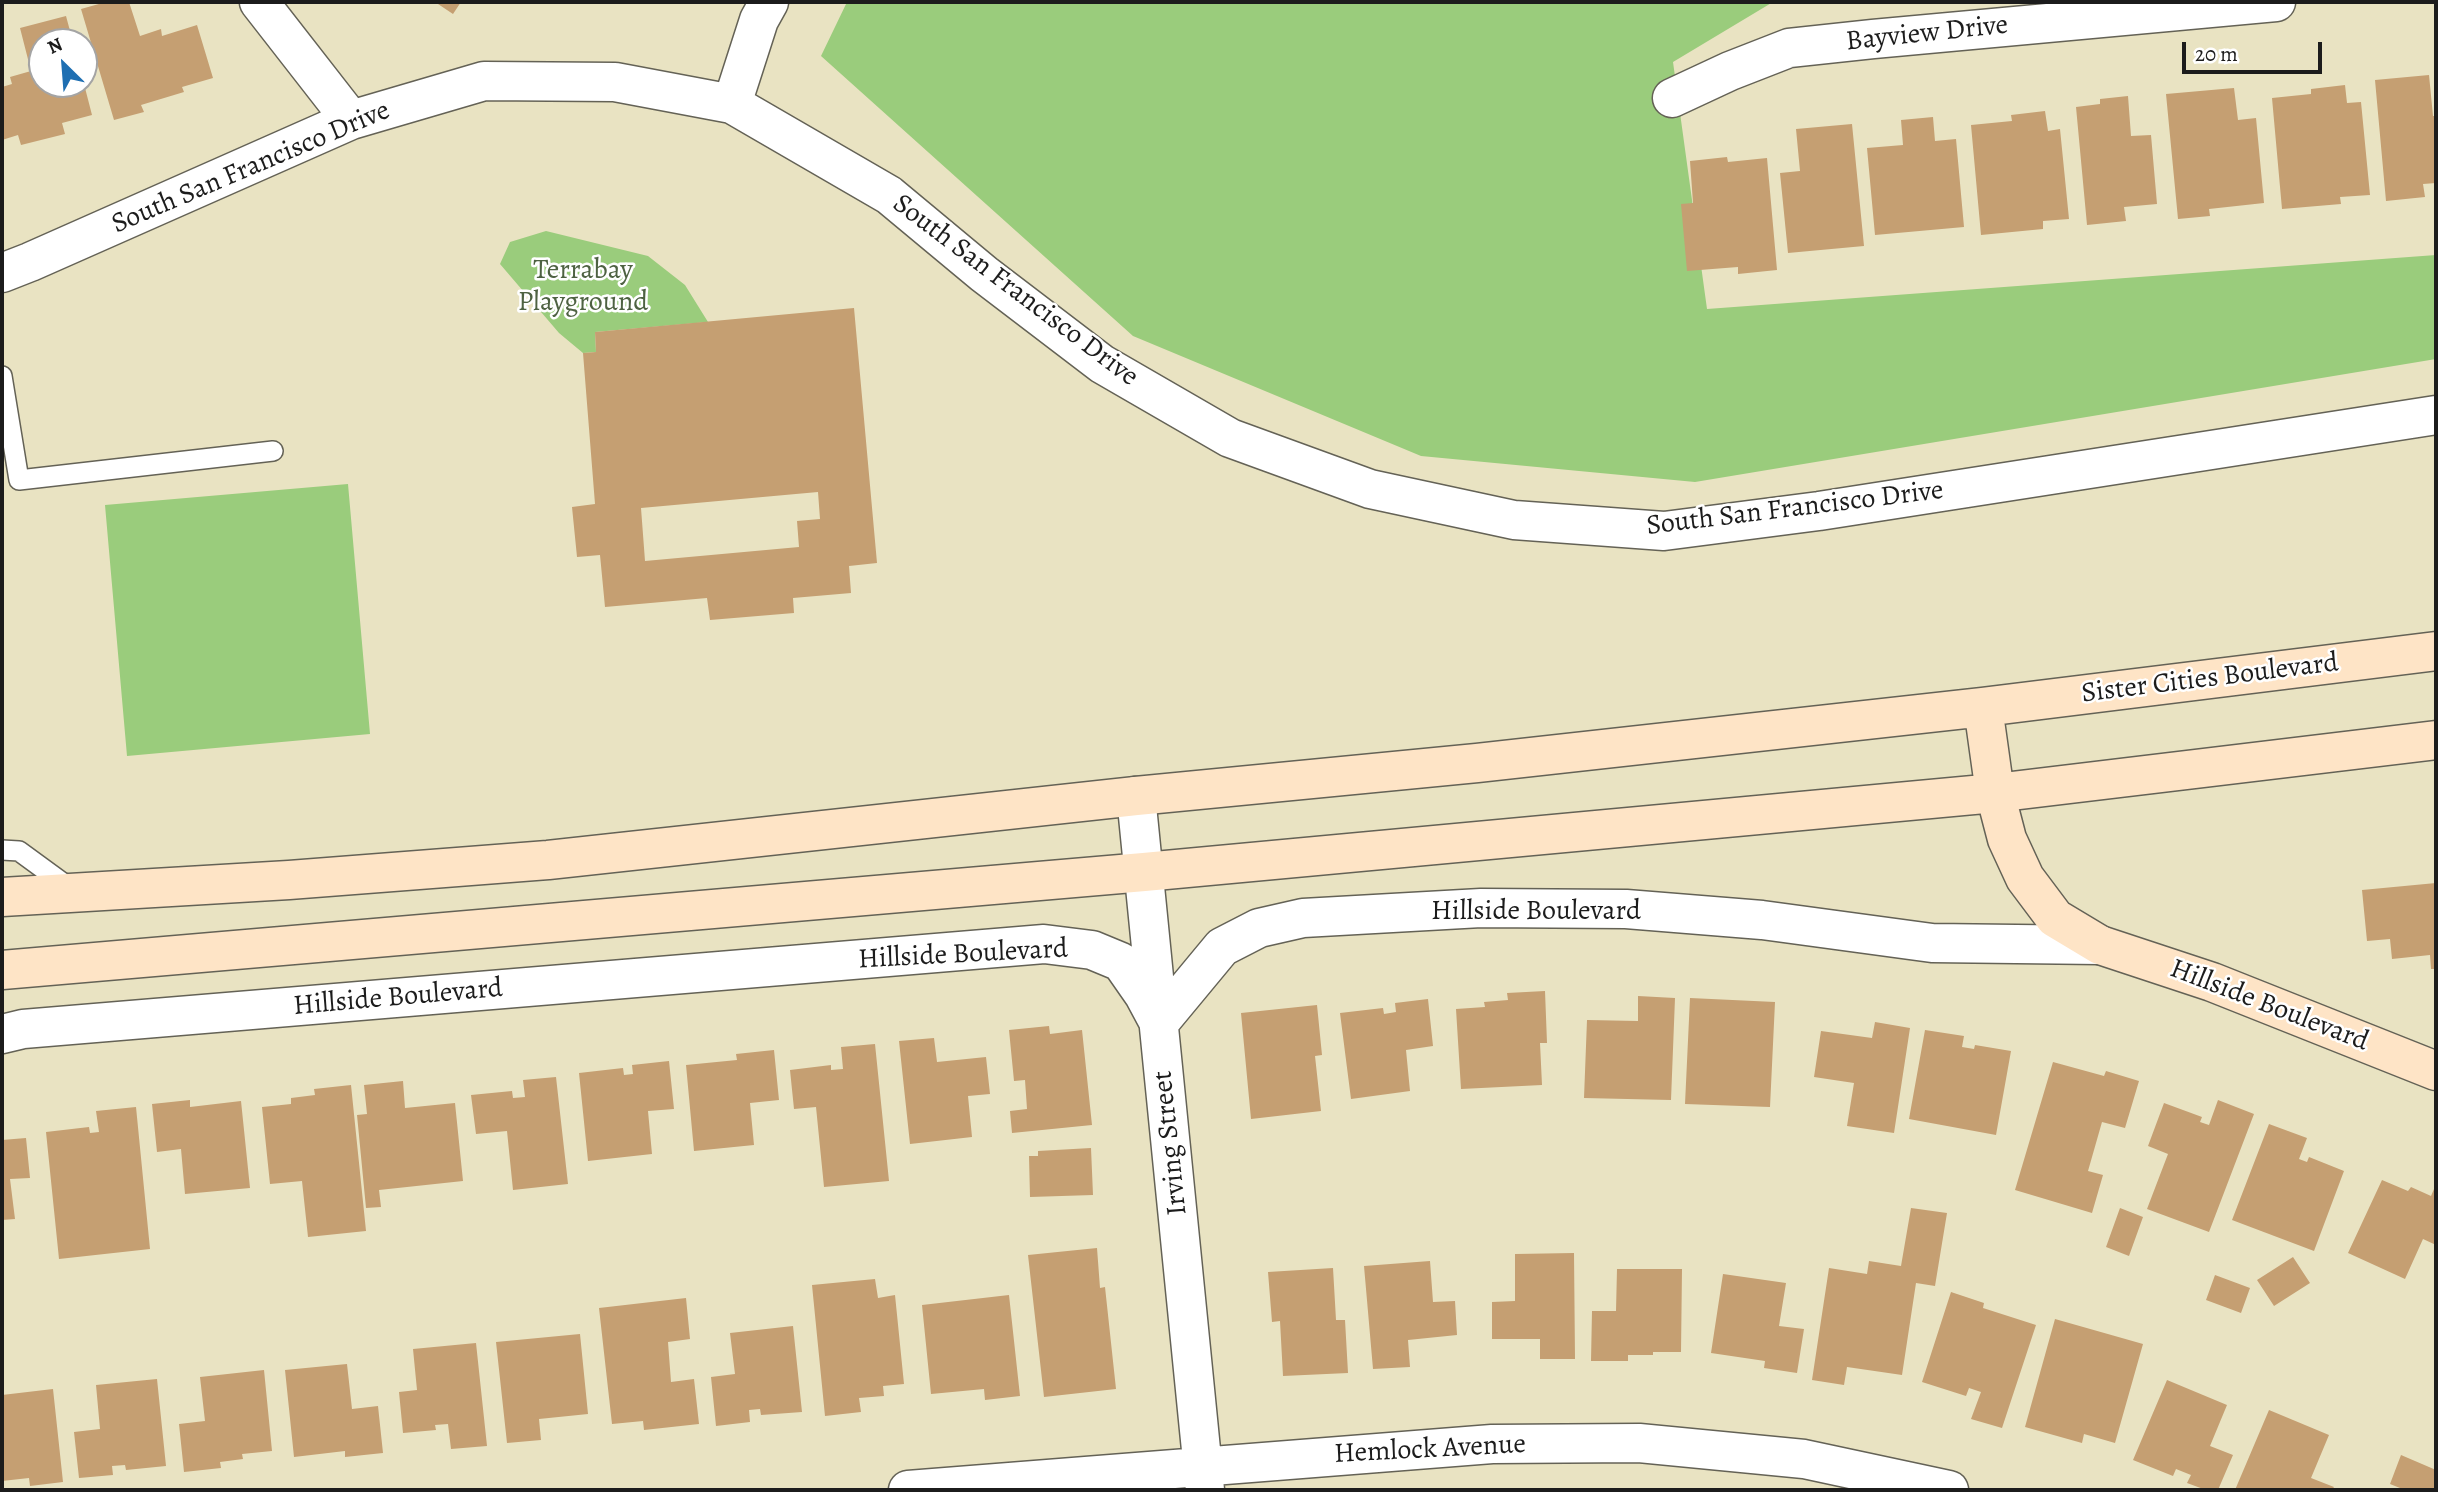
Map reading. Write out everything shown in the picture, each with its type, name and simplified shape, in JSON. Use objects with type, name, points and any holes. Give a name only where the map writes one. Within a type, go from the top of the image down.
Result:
[{"type":"main road","name":"Sister Cities Boulevard","points":[[1983,707],[2436,651]]},
{"type":"main road","name":"Hillside Boulevard","points":[[1983,707],[1995,793],[2007,839],[2025,878],[2055,918],[2100,945],[2212,982],[2436,1071]]},
{"type":"main road","points":[[2,897],[78,894],[548,860],[1983,707]]},
{"type":"main road","points":[[2,970],[1144,872],[1995,793],[2436,740]]},
{"type":"street","points":[[259,2],[351,120]]},
{"type":"street","points":[[732,104],[759,20],[769,2]]},
{"type":"street","name":"Bayview Drive","points":[[1672,98],[1789,48],[2276,2]]},
{"type":"street","name":"South San Francisco Drive","points":[[2,273],[351,120],[484,81],[615,82],[732,104],[889,195],[984,274],[1102,364],[1230,438],[1370,489],[1514,520],[1664,531],[1819,511],[2436,415]]},
{"type":"street","name":"Irving Street","points":[[1136,796],[1204,1478]]},
{"type":"street","name":"Hillside Boulevard","points":[[2,1034],[37,1027],[1044,944],[1092,950],[1121,962],[1159,1023],[1222,947],[1259,928],[1304,918],[1481,908],[1626,909],[1762,920],[1932,943],[2100,945]]},
{"type":"street","name":"Hemlock Avenue","points":[[908,1490],[1204,1478],[1492,1444],[1639,1443],[1804,1459],[1949,1490]]},
{"type":"lane","points":[[2,376],[19,480],[273,451]]},
{"type":"lane","points":[[2,850],[19,851],[78,894]]},
{"type":"green space","points":[[847,2],[1773,2],[1673,62],[1707,309],[2436,255],[2436,359],[1695,482],[1421,456],[1133,336],[821,56]]},
{"type":"green space","name":"Terrabay Playground","points":[[546,231],[648,256],[685,285],[708,322],[595,332],[596,352],[583,353],[559,333],[500,264],[510,242]]},
{"type":"green space","points":[[348,484],[370,734],[127,756],[105,505]]},
{"type":"building","points":[[106,2],[129,2],[140,36],[161,29],[162,36],[197,25],[213,78],[182,87],[184,92],[141,105],[144,112],[114,120],[98,66],[98,28],[87,28],[81,9]]},
{"type":"building","points":[[435,2],[461,2],[453,14]]},
{"type":"building","points":[[66,16],[69,28],[28,28],[28,59],[20,28]]},
{"type":"building","points":[[28,72],[28,98],[88,98],[92,115],[62,123],[65,134],[21,145],[18,135],[2,140],[2,87],[12,84],[10,77]]},
{"type":"building","points":[[2429,75],[2433,116],[2436,116],[2436,183],[2423,184],[2425,197],[2386,201],[2375,80]]},
{"type":"building","points":[[2345,85],[2347,103],[2361,102],[2370,195],[2340,197],[2341,204],[2282,209],[2272,98],[2311,94],[2311,89]]},
{"type":"building","points":[[2234,88],[2238,120],[2256,118],[2264,203],[2209,209],[2210,216],[2178,219],[2166,94]]},
{"type":"building","points":[[2128,96],[2131,136],[2151,135],[2157,204],[2124,207],[2126,221],[2087,225],[2076,107],[2100,104],[2100,99]]},
{"type":"building","points":[[2045,111],[2048,131],[2060,129],[2069,219],[2043,221],[2043,229],[1981,235],[1971,125],[2012,121],[2011,115]]},
{"type":"building","points":[[1933,117],[1935,141],[1956,139],[1964,227],[1875,235],[1867,148],[1903,145],[1901,120]]},
{"type":"building","points":[[1852,124],[1864,246],[1788,253],[1780,173],[1800,171],[1796,129]]},
{"type":"building","points":[[1727,157],[1728,162],[1767,158],[1777,270],[1738,274],[1738,267],[1687,271],[1681,204],[1693,203],[1690,161]]},
{"type":"building","points":[[854,308],[877,563],[849,566],[851,593],[793,598],[794,613],[710,620],[707,598],[605,607],[600,555],[577,557],[572,507],[595,504],[583,353],[596,352],[595,332]],"holes":[[[818,492],[820,519],[797,521],[799,547],[645,561],[641,508]]]},
{"type":"building","points":[[2436,883],[2436,969],[2431,969],[2430,955],[2392,959],[2390,939],[2367,941],[2362,890]]},
{"type":"building","points":[[1545,991],[1547,1043],[1540,1043],[1542,1085],[1461,1089],[1456,1009],[1485,1007],[1484,1002],[1508,1000],[1507,993]]},
{"type":"building","points":[[1638,996],[1675,998],[1671,1100],[1584,1098],[1587,1020],[1638,1021]]},
{"type":"building","points":[[1690,998],[1775,1002],[1770,1107],[1685,1104]]},
{"type":"building","points":[[1428,999],[1433,1046],[1406,1050],[1410,1091],[1351,1099],[1340,1013],[1383,1008],[1384,1014],[1396,1012],[1395,1003]]},
{"type":"building","points":[[1317,1005],[1322,1055],[1315,1056],[1321,1111],[1251,1119],[1241,1013]]},
{"type":"building","points":[[1875,1022],[1910,1028],[1894,1133],[1847,1126],[1854,1083],[1814,1077],[1821,1031],[1872,1038]]},
{"type":"building","points":[[1049,1026],[1050,1034],[1082,1030],[1092,1125],[1012,1133],[1010,1111],[1027,1109],[1025,1080],[1014,1081],[1009,1030]]},
{"type":"building","points":[[1925,1030],[1964,1036],[1962,1047],[1974,1049],[1975,1045],[2011,1051],[1996,1135],[1909,1119]]},
{"type":"building","points":[[934,1038],[937,1062],[986,1057],[990,1094],[968,1096],[972,1137],[910,1144],[899,1041]]},
{"type":"building","points":[[875,1044],[889,1181],[824,1187],[816,1107],[794,1109],[790,1070],[831,1065],[831,1070],[843,1069],[841,1047]]},
{"type":"building","points":[[774,1050],[779,1100],[750,1103],[754,1145],[694,1151],[686,1065],[737,1060],[736,1054]]},
{"type":"building","points":[[669,1061],[674,1109],[648,1111],[652,1154],[588,1161],[579,1073],[623,1068],[624,1075],[633,1074],[632,1065]]},
{"type":"building","points":[[2053,1062],[2104,1076],[2106,1071],[2139,1081],[2125,1128],[2102,1122],[2088,1171],[2103,1175],[2092,1213],[2015,1190]]},
{"type":"building","points":[[556,1077],[568,1184],[513,1190],[507,1131],[476,1134],[471,1095],[512,1091],[513,1098],[525,1097],[523,1080]]},
{"type":"building","points":[[403,1081],[405,1108],[455,1103],[463,1181],[379,1190],[381,1207],[366,1208],[357,1115],[367,1114],[364,1085]]},
{"type":"building","points":[[351,1085],[366,1231],[308,1237],[302,1181],[270,1184],[262,1107],[291,1104],[291,1098],[315,1095],[314,1089]]},
{"type":"building","points":[[190,1100],[190,1107],[241,1101],[250,1188],[185,1194],[181,1149],[157,1152],[152,1104]]},
{"type":"building","points":[[2218,1100],[2254,1114],[2209,1232],[2147,1209],[2168,1154],[2148,1146],[2164,1103],[2202,1117],[2200,1122],[2209,1125]]},
{"type":"building","points":[[136,1107],[150,1249],[59,1259],[46,1132],[89,1127],[90,1133],[99,1132],[96,1111]]},
{"type":"building","points":[[2269,1124],[2307,1138],[2299,1159],[2307,1162],[2309,1157],[2344,1171],[2314,1251],[2232,1220]]},
{"type":"building","points":[[26,1138],[30,1178],[10,1179],[15,1219],[2,1220],[2,1140]]},
{"type":"building","points":[[1091,1148],[1093,1195],[1030,1197],[1029,1156],[1038,1156],[1038,1151]]},
{"type":"building","points":[[2382,1180],[2408,1191],[2411,1187],[2431,1196],[2434,1189],[2436,1190],[2436,1245],[2423,1239],[2405,1279],[2348,1253]]},
{"type":"building","points":[[1911,1208],[1947,1213],[1935,1286],[1916,1283],[1902,1375],[1847,1367],[1844,1385],[1812,1380],[1829,1268],[1867,1274],[1869,1261],[1901,1266]]},
{"type":"building","points":[[2120,1208],[2143,1217],[2129,1256],[2106,1247]]},
{"type":"building","points":[[1097,1248],[1100,1288],[1105,1287],[1116,1389],[1044,1397],[1028,1255]]},
{"type":"building","points":[[1574,1253],[1575,1359],[1540,1359],[1540,1339],[1492,1339],[1492,1302],[1515,1301],[1515,1254]]},
{"type":"building","points":[[2293,1257],[2310,1283],[2274,1306],[2257,1280]]},
{"type":"building","points":[[1430,1261],[1433,1302],[1455,1301],[1457,1335],[1408,1340],[1410,1367],[1373,1369],[1364,1266]]},
{"type":"building","points":[[1333,1268],[1336,1320],[1345,1320],[1348,1373],[1283,1376],[1280,1321],[1272,1322],[1268,1272]]},
{"type":"building","points":[[1617,1269],[1682,1269],[1681,1352],[1628,1355],[1628,1361],[1591,1361],[1592,1311],[1616,1311]]},
{"type":"building","points":[[1723,1274],[1786,1283],[1779,1326],[1804,1329],[1797,1373],[1764,1368],[1765,1361],[1711,1353]]},
{"type":"building","points":[[2215,1275],[2250,1288],[2241,1313],[2206,1300]]},
{"type":"building","points":[[875,1279],[878,1298],[895,1295],[904,1384],[883,1386],[884,1396],[859,1398],[861,1412],[825,1416],[812,1285]]},
{"type":"building","points":[[1951,1292],[1984,1303],[1983,1308],[2036,1325],[2002,1428],[1971,1419],[1981,1392],[1969,1388],[1966,1396],[1922,1382]]},
{"type":"building","points":[[1009,1295],[1020,1396],[985,1400],[984,1389],[931,1394],[922,1305]]},
{"type":"building","points":[[686,1298],[690,1339],[668,1342],[671,1382],[694,1379],[699,1424],[644,1430],[643,1421],[612,1424],[599,1308]]},
{"type":"building","points":[[2055,1319],[2143,1344],[2115,1443],[2084,1434],[2082,1443],[2025,1427]]},
{"type":"building","points":[[793,1326],[802,1412],[761,1415],[760,1409],[749,1410],[750,1422],[716,1426],[711,1377],[735,1374],[730,1333]]},
{"type":"building","points":[[580,1334],[588,1414],[539,1419],[541,1440],[507,1443],[496,1342]]},
{"type":"building","points":[[476,1343],[487,1446],[451,1449],[448,1424],[435,1425],[436,1430],[403,1433],[399,1392],[417,1390],[413,1349]]},
{"type":"building","points":[[347,1364],[352,1409],[378,1406],[383,1453],[345,1457],[345,1451],[294,1457],[285,1370]]},
{"type":"building","points":[[264,1370],[272,1451],[242,1454],[243,1459],[220,1462],[221,1468],[184,1472],[179,1424],[205,1421],[200,1377]]},
{"type":"building","points":[[157,1379],[166,1466],[126,1470],[125,1465],[112,1466],[113,1475],[79,1478],[74,1432],[100,1429],[96,1385]]},
{"type":"building","points":[[2167,1380],[2227,1405],[2210,1446],[2233,1455],[2218,1490],[2206,1490],[2187,1483],[2191,1475],[2176,1469],[2173,1476],[2133,1460]]},
{"type":"building","points":[[53,1389],[63,1482],[30,1486],[29,1478],[2,1481],[2,1395]]},
{"type":"building","points":[[2269,1410],[2329,1435],[2311,1478],[2334,1487],[2332,1490],[2235,1490]]},
{"type":"building","points":[[2401,1455],[2436,1470],[2436,1490],[2405,1490],[2390,1484]]}]
